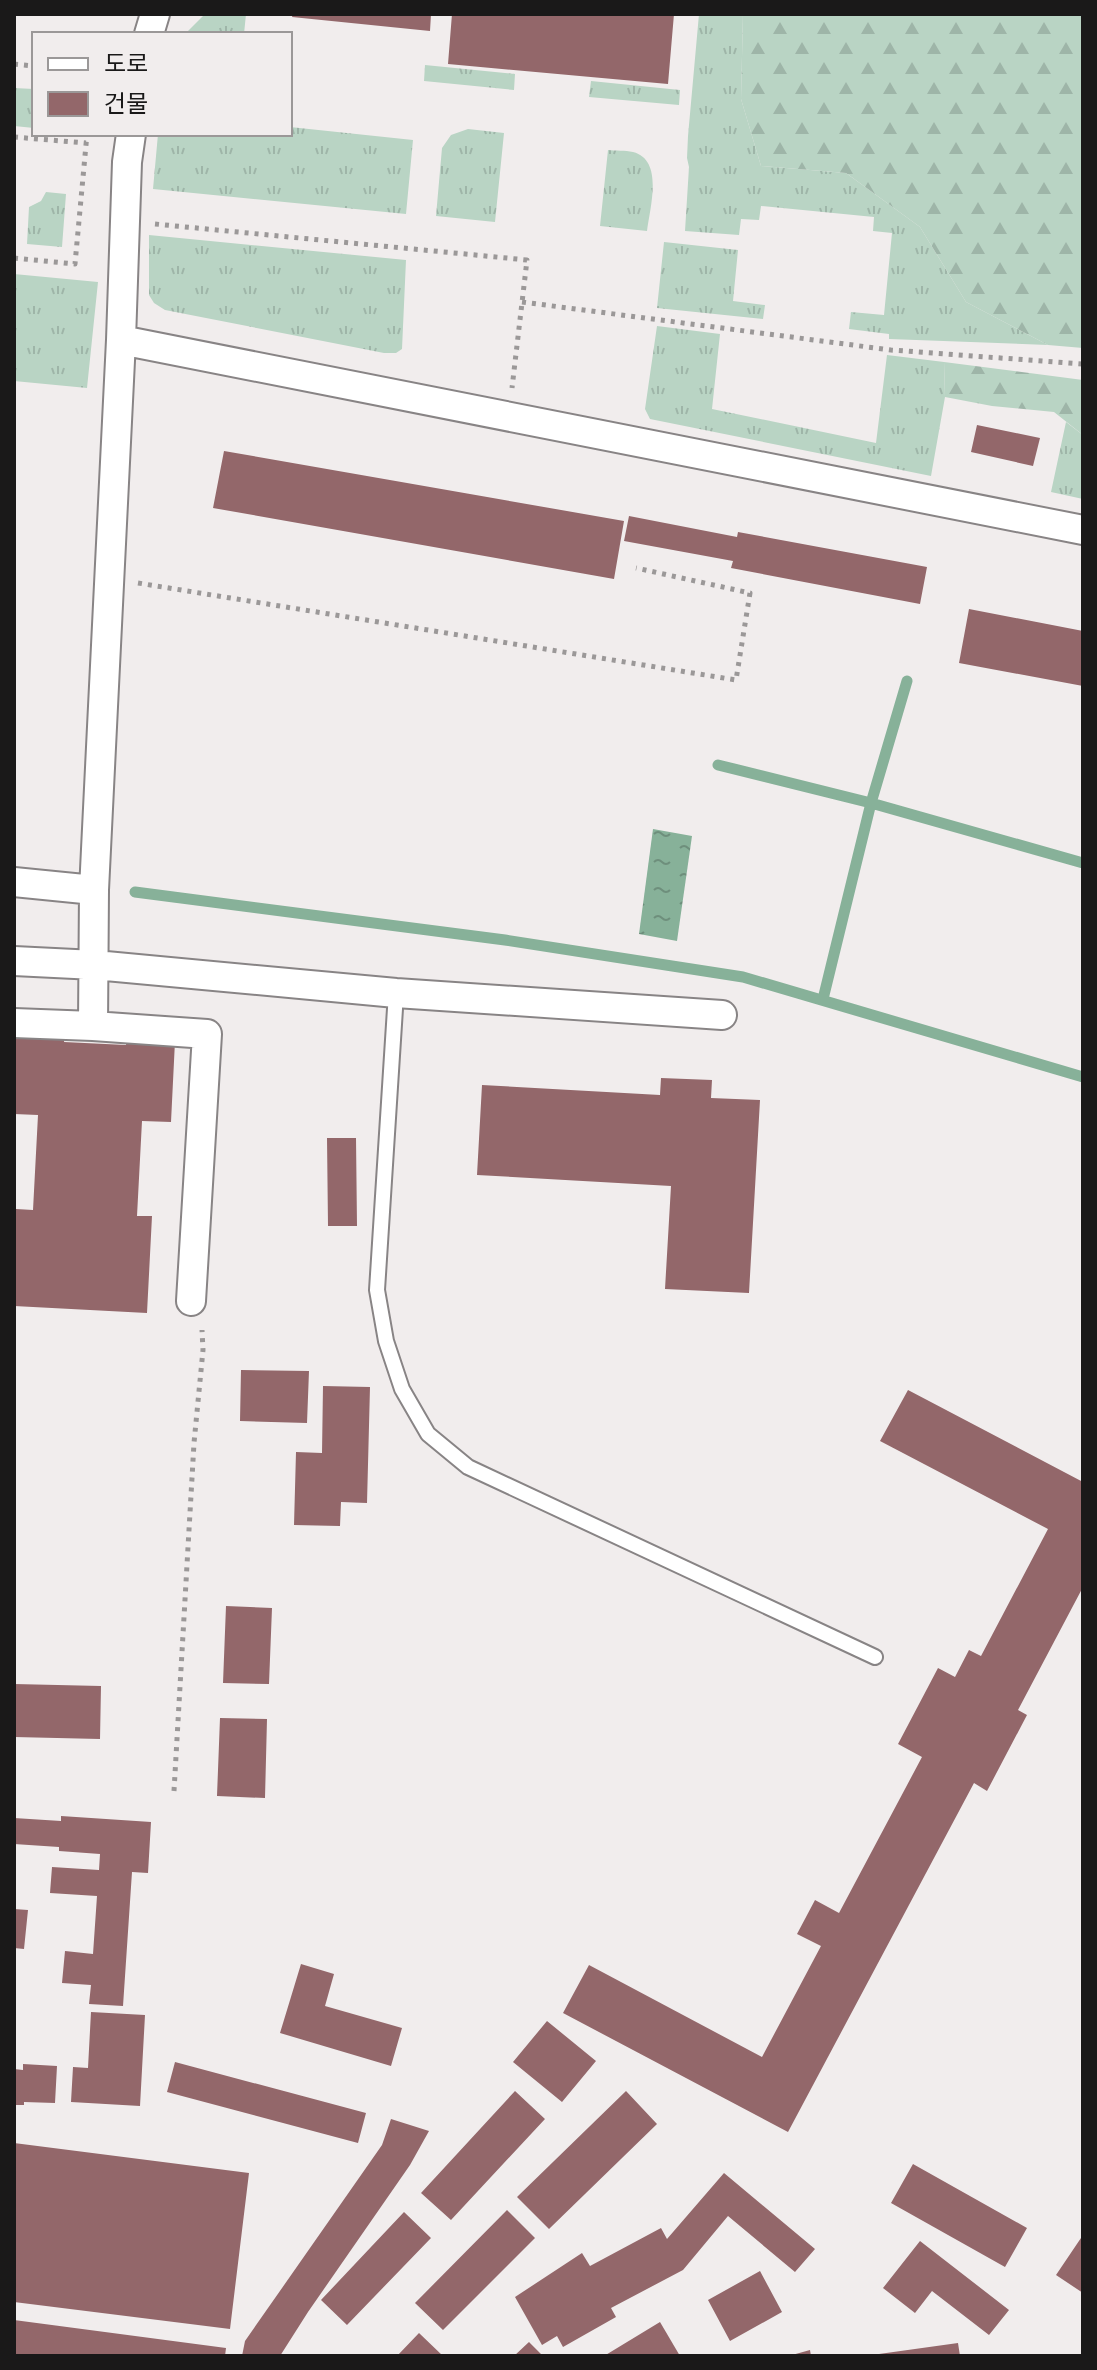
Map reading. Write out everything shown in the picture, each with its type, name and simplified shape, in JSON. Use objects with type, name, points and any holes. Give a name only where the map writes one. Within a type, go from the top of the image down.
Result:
[{"type":"street","points":[[93,1026],[94,890],[127,162],[131,136]]},
{"type":"street","points":[[121,340],[1083,530]]},
{"type":"street","points":[[14,882],[94,890]]},
{"type":"street","points":[[14,961],[95,965],[396,993],[722,1015]]},
{"type":"street","points":[[14,1023],[207,1034],[191,1301]]},
{"type":"lane","points":[[396,993],[377,1290],[386,1341],[402,1389],[428,1434],[468,1467],[875,1657]]},
{"type":"path","points":[[14,258],[75,264],[87,136]]},
{"type":"path","points":[[14,137],[86,143]]},
{"type":"path","points":[[125,221],[527,260],[509,417]]},
{"type":"path","points":[[522,302],[891,350],[1083,364]]},
{"type":"path","points":[[110,578],[736,680],[750,593],[636,568]]},
{"type":"path","points":[[174,1791],[194,1443],[203,1350],[203,1332],[191,1301]]},
{"type":"green space","points":[[205,14],[246,14],[244,32],[187,32]]},
{"type":"green space","points":[[699,14],[743,14],[741,99],[761,166],[846,173],[920,227],[966,302],[1048,345],[889,339],[889,334],[849,329],[851,312],[884,315],[892,233],[873,231],[874,217],[761,206],[759,220],[741,219],[739,235],[685,231],[688,136]]},
{"type":"green space","points":[[743,14],[1083,14],[1083,348],[1048,345],[966,302],[920,227],[846,173],[761,166],[741,99]]},
{"type":"green space","points":[[425,65],[515,74],[514,90],[424,81]]},
{"type":"green space","points":[[591,81],[680,90],[679,105],[589,97]]},
{"type":"green space","points":[[14,88],[32,89],[32,128],[14,126]]},
{"type":"green space","points":[[292,127],[413,140],[406,214],[153,189],[158,136],[292,136]]},
{"type":"green space","points":[[468,129],[504,133],[495,222],[436,216],[442,148],[451,135]]},
{"type":"green space","points":[[608,150],[633,152],[649,164],[653,186],[647,231],[600,226]]},
{"type":"green space","points":[[46,192],[66,194],[62,247],[27,244],[29,207],[41,201]]},
{"type":"green space","points":[[149,235],[406,260],[402,349],[396,353],[384,353],[165,310],[154,303],[149,295]]},
{"type":"green space","points":[[664,242],[738,250],[733,301],[765,305],[763,319],[657,308]]},
{"type":"green space","points":[[14,274],[98,282],[87,388],[14,381]]},
{"type":"green space","points":[[657,326],[720,334],[712,409],[876,443],[887,355],[944,362],[945,397],[931,476],[650,419],[645,409]]},
{"type":"green space","points":[[944,362],[1083,380],[1083,435],[1054,412],[992,406],[945,397]]},
{"type":"green space","points":[[1066,422],[1083,435],[1083,499],[1051,492]]},
{"type":"water","points":[[653,829],[692,836],[677,941],[639,934]]},
{"type":"building","points":[[293,14],[431,14],[430,31],[292,17]]},
{"type":"building","points":[[452,14],[674,14],[668,84],[448,64]]},
{"type":"building","points":[[977,425],[1040,438],[1033,466],[971,452]]},
{"type":"building","points":[[224,451],[624,521],[614,579],[213,508]]},
{"type":"building","points":[[629,516],[737,537],[738,532],[927,567],[920,604],[731,568],[733,561],[624,541]]},
{"type":"building","points":[[969,609],[1083,631],[1083,686],[959,663]]},
{"type":"building","points":[[14,1032],[65,1035],[64,1042],[126,1045],[127,1038],[175,1041],[171,1122],[142,1121],[137,1216],[152,1216],[147,1313],[14,1306],[16,1209],[33,1210],[38,1115],[14,1114]]},
{"type":"building","points":[[661,1078],[712,1080],[711,1098],[760,1100],[749,1293],[665,1289],[671,1186],[477,1175],[482,1085],[660,1095]]},
{"type":"building","points":[[327,1138],[356,1138],[357,1226],[328,1226]]},
{"type":"building","points":[[241,1370],[309,1371],[307,1423],[240,1421]]},
{"type":"building","points":[[323,1386],[370,1387],[367,1503],[341,1502],[340,1526],[294,1525],[296,1452],[322,1453]]},
{"type":"building","points":[[908,1390],[1083,1482],[1083,1587],[1018,1710],[1027,1715],[987,1791],[974,1783],[788,2132],[563,2013],[589,1965],[762,2057],[821,1946],[797,1934],[815,1900],[839,1913],[922,1757],[898,1744],[938,1668],[955,1677],[969,1650],[981,1656],[1048,1529],[880,1441]]},
{"type":"building","points":[[226,1606],[272,1608],[269,1684],[223,1683]]},
{"type":"building","points":[[14,1684],[101,1686],[100,1739],[14,1737]]},
{"type":"building","points":[[220,1718],[267,1719],[265,1798],[217,1796]]},
{"type":"building","points":[[61,1816],[151,1822],[148,1873],[132,1872],[123,2006],[89,2004],[91,1985],[62,1983],[65,1951],[93,1954],[97,1896],[50,1893],[52,1867],[99,1870],[100,1854],[14,1844],[14,1818],[61,1821]]},
{"type":"building","points":[[14,1909],[28,1910],[24,1949],[14,1948]]},
{"type":"building","points":[[301,1964],[334,1974],[325,2006],[402,2028],[391,2066],[280,2033]]},
{"type":"building","points":[[91,2012],[145,2015],[140,2106],[71,2102],[73,2067],[88,2068]]},
{"type":"building","points":[[547,2021],[596,2061],[562,2102],[513,2062]]},
{"type":"building","points":[[175,2062],[366,2113],[358,2143],[167,2092]]},
{"type":"building","points":[[23,2064],[57,2066],[55,2103],[24,2102],[24,2105],[14,2105],[14,2069],[23,2070]]},
{"type":"building","points":[[515,2091],[545,2119],[451,2220],[421,2193]]},
{"type":"building","points":[[626,2091],[657,2124],[549,2229],[517,2197]]},
{"type":"building","points":[[391,2119],[429,2131],[410,2165],[280,2356],[242,2356],[245,2341],[382,2145]]},
{"type":"building","points":[[14,2143],[249,2173],[230,2329],[14,2302]]},
{"type":"building","points":[[913,2164],[1027,2228],[1005,2267],[891,2203]]},
{"type":"building","points":[[724,2173],[815,2249],[795,2272],[728,2216],[683,2270],[611,2308],[616,2317],[563,2347],[557,2336],[542,2345],[515,2297],[582,2253],[590,2266],[661,2228],[667,2239]]},
{"type":"building","points":[[507,2210],[535,2238],[443,2330],[415,2303]]},
{"type":"building","points":[[404,2212],[431,2238],[347,2325],[321,2300]]},
{"type":"building","points":[[1083,2235],[1083,2293],[1056,2275]]},
{"type":"building","points":[[920,2241],[1009,2310],[989,2335],[932,2291],[915,2313],[883,2288]]},
{"type":"building","points":[[760,2271],[782,2312],[730,2341],[708,2300]]},
{"type":"building","points":[[14,2320],[226,2348],[225,2356],[14,2356]]},
{"type":"building","points":[[660,2322],[680,2356],[604,2356]]},
{"type":"building","points":[[419,2333],[443,2356],[397,2356]]},
{"type":"building","points":[[529,2342],[543,2356],[514,2356]]},
{"type":"building","points":[[958,2343],[960,2356],[879,2354]]},
{"type":"building","points":[[810,2350],[811,2356],[792,2356],[792,2355]]},
{"type":"waterway","points":[[823,999],[871,803],[907,681]]},
{"type":"waterway","points":[[718,765],[871,803],[1083,863]]},
{"type":"waterway","points":[[135,892],[505,940],[743,977],[1083,1077]]}]
